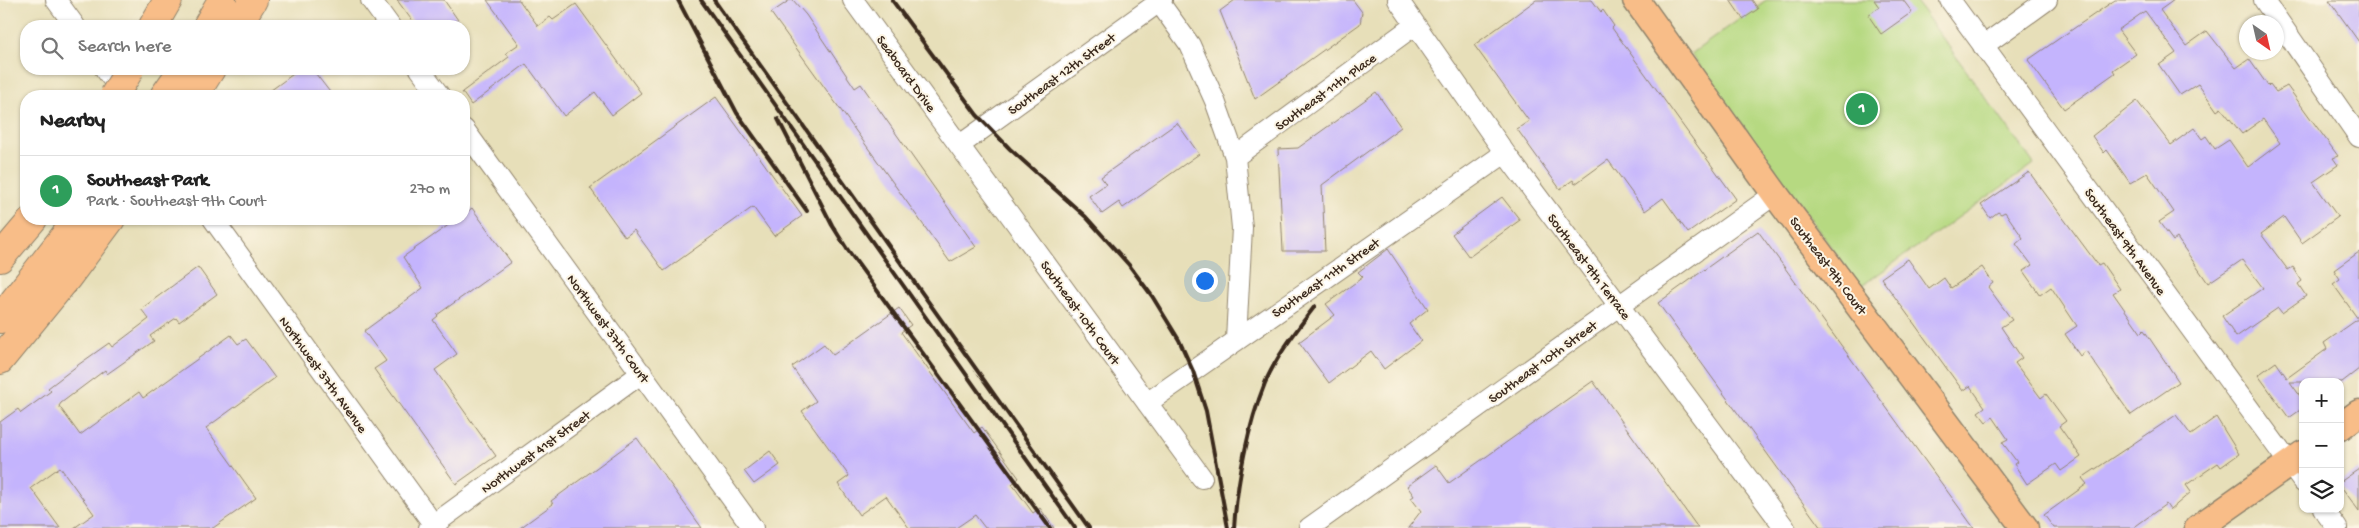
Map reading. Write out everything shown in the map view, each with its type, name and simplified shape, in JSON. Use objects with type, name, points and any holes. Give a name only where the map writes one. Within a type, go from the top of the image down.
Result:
[{"type":"highway","points":[[157,20],[168,0]]},
{"type":"highway","points":[[210,20],[222,0]]},
{"type":"highway","points":[[241,20],[253,0]]},
{"type":"highway","points":[[118,90],[126,75]]},
{"type":"highway","points":[[168,90],[179,75]]},
{"type":"highway","points":[[198,90],[207,75]]},
{"type":"highway","points":[[0,258],[28,225]]},
{"type":"highway","points":[[0,319],[73,225]]},
{"type":"highway","points":[[0,360],[67,278],[107,225]]},
{"type":"main road","name":"Southeast 9th Court","points":[[1636,0],[1776,194],[2025,528]]},
{"type":"main road","points":[[2344,424],[2359,413]]},
{"type":"main road","points":[[2198,528],[2298,466]]},
{"type":"street","points":[[56,0],[70,20]]},
{"type":"street","points":[[371,0],[386,20]]},
{"type":"street","name":"Seaboard Drive","points":[[853,0],[960,145]]},
{"type":"street","name":"Southeast 9th Terrace","points":[[1398,0],[1505,153],[1785,528]]},
{"type":"street","name":"Southeast 9th Avenue","points":[[1950,0],[2298,466]]},
{"type":"street","points":[[1983,46],[2047,0]]},
{"type":"street","points":[[2264,0],[2359,136]]},
{"type":"street","points":[[1161,1],[1190,44],[1215,100],[1235,158],[1242,228],[1236,339]]},
{"type":"street","name":"Southeast 12th Street","points":[[960,145],[1161,1]]},
{"type":"street","name":"Southeast 11th Place","points":[[1235,158],[1415,25]]},
{"type":"street","points":[[109,75],[121,90]]},
{"type":"street","points":[[424,75],[436,90]]},
{"type":"street","name":"Northwest 37th Court","points":[[470,137],[753,528]]},
{"type":"street","name":"Southeast 10th Court","points":[[960,145],[1202,478]]},
{"type":"street","name":"Southeast 11th Street","points":[[1147,403],[1236,339],[1505,153]]},
{"type":"street","name":"Southeast 10th Street","points":[[1309,528],[1776,194]]},
{"type":"street","name":"Northwest 37th Avenue","points":[[217,225],[433,527]]},
{"type":"street","name":"Northwest 41st Street","points":[[433,527],[642,373]]},
{"type":"street","points":[[2326,513],[2337,528]]},
{"type":"green space","points":[[1766,0],[1915,0],[2034,164],[1860,287],[1691,54]]},
{"type":"building","points":[[397,0],[444,0],[458,20],[412,20]]},
{"type":"building","points":[[487,0],[519,0],[538,26],[550,17],[553,20],[576,4],[641,93],[612,115],[595,92],[564,116],[526,64],[471,105],[470,90],[465,90],[509,57],[506,53],[519,44]]},
{"type":"building","points":[[790,0],[793,0],[806,15],[855,88],[861,84],[976,247],[950,262],[771,13]]},
{"type":"building","points":[[1235,0],[1353,0],[1362,12],[1360,24],[1255,99],[1220,11]]},
{"type":"building","points":[[1536,0],[1592,0],[1601,12],[1603,10],[1614,26],[1612,28],[1736,199],[1688,233],[1663,198],[1645,211],[1608,160],[1575,184],[1573,180],[1560,189],[1517,129],[1529,121],[1474,45]]},
{"type":"building","points":[[1730,0],[1752,0],[1758,9],[1743,19]]},
{"type":"building","points":[[1874,0],[1903,0],[1912,12],[1881,34],[1868,15],[1879,7]]},
{"type":"building","points":[[2115,0],[2174,0],[2160,10],[2186,46],[2207,31],[2236,68],[2250,60],[2268,86],[2270,84],[2276,92],[2287,86],[2338,156],[2333,158],[2338,165],[2313,182],[2338,217],[2302,243],[2284,217],[2261,234],[2288,270],[2293,267],[2302,281],[2298,284],[2306,296],[2282,313],[2278,308],[2236,337],[2222,316],[2263,288],[2242,260],[2208,283],[2177,238],[2173,241],[2159,222],[2174,212],[2147,173],[2130,183],[2107,150],[2104,153],[2092,136],[2137,101],[2171,145],[2194,128],[2202,139],[2206,136],[2215,149],[2229,140],[2248,167],[2280,143],[2263,119],[2242,134],[2221,108],[2217,111],[2198,84],[2180,95],[2159,65],[2176,53],[2145,11],[2118,30],[2136,54],[2113,70],[2115,73],[2064,109],[2028,60]]},
{"type":"building","points":[[2329,0],[2359,0],[2359,42]]},
{"type":"building","points":[[292,75],[317,75],[328,90],[271,90]]},
{"type":"building","points":[[1376,92],[1401,127],[1322,185],[1325,251],[1283,251],[1278,149],[1298,148]]},
{"type":"building","points":[[716,97],[802,216],[774,236],[753,207],[664,271],[634,230],[625,237],[590,188]]},
{"type":"building","points":[[1177,123],[1199,154],[1123,208],[1119,202],[1102,214],[1089,196],[1106,184],[1101,177]]},
{"type":"building","points":[[2029,172],[2098,265],[2102,263],[2120,289],[2113,293],[2141,333],[2144,330],[2179,382],[2131,415],[2086,351],[2080,356],[2065,334],[2077,326],[2051,287],[2040,295],[2023,271],[2032,265],[2016,244],[2023,238],[2005,212],[2001,214],[1998,212],[1990,218],[1981,205]]},
{"type":"building","points":[[1502,197],[1520,220],[1469,257],[1452,234]]},
{"type":"building","points":[[472,208],[511,262],[437,315],[433,320],[457,354],[435,370],[496,456],[456,484],[374,369],[386,361],[364,331],[423,288],[403,257],[448,225],[470,225],[470,210]]},
{"type":"building","points":[[1758,231],[1974,528],[1821,528],[1658,303]]},
{"type":"building","points":[[1388,249],[1428,309],[1409,324],[1421,341],[1384,369],[1371,351],[1329,383],[1299,342],[1335,315],[1326,304],[1363,277],[1358,272]]},
{"type":"building","points":[[2359,252],[2359,369],[2344,380],[2344,378],[2299,378],[2299,382],[2290,382],[2299,394],[2299,411],[2289,418],[2258,375],[2276,362],[2287,378],[2327,349],[2324,343],[2358,319],[2333,284],[2340,279],[2334,270]]},
{"type":"building","points":[[1908,259],[1929,289],[1944,278],[1951,288],[1982,267],[1993,283],[1988,287],[2012,320],[2001,327],[2022,358],[2015,363],[2041,398],[2046,394],[2066,421],[2059,426],[2081,457],[2061,471],[2056,464],[2027,484],[2014,464],[2017,462],[2002,442],[2008,439],[1993,417],[1986,422],[1978,412],[1985,407],[1970,386],[1963,391],[1881,278]]},
{"type":"building","points":[[198,267],[217,294],[179,322],[176,318],[150,336],[154,341],[107,374],[105,370],[59,406],[80,435],[139,392],[143,398],[231,335],[238,344],[246,339],[275,378],[206,428],[256,498],[213,528],[74,528],[94,514],[60,467],[31,488],[60,528],[0,528],[0,422],[18,409],[21,413],[51,391],[48,388],[78,365],[109,343],[112,347],[149,319],[141,309]]},
{"type":"building","points":[[899,308],[911,325],[901,332],[974,433],[982,427],[1019,478],[1012,484],[1033,513],[1040,508],[1054,528],[985,528],[975,515],[956,528],[909,528],[886,496],[859,515],[838,484],[849,476],[802,411],[816,401],[792,367],[824,344],[833,355]]},
{"type":"building","points":[[1593,381],[1698,528],[1408,528],[1421,511],[1411,498],[1414,496],[1407,486],[1436,465],[1449,483]]},
{"type":"building","points":[[2176,415],[2191,435],[2216,417],[2239,454],[2221,467],[2218,463],[2186,485],[2191,492],[2170,510],[2166,504],[2133,528],[2054,528],[2044,515],[2087,484],[2082,478]]},
{"type":"building","points":[[637,438],[702,528],[520,528],[553,504],[551,501]]},
{"type":"building","points":[[770,451],[780,465],[754,484],[744,471]]},
{"type":"building","points":[[2359,469],[2359,511],[2344,490],[2344,479]]},
{"type":"railway","points":[[678,0],[737,113],[807,211]]},
{"type":"railway","points":[[701,0],[1075,528]]},
{"type":"railway","points":[[714,0],[1089,528]]},
{"type":"railway","points":[[892,0],[977,115],[1010,149],[1086,217],[1129,265],[1152,296],[1179,340],[1193,371],[1206,411],[1228,528]]},
{"type":"railway","points":[[778,119],[832,225],[847,249],[1050,528]]},
{"type":"railway","points":[[1234,528],[1244,454],[1259,399],[1275,363],[1315,306]]},
{"type":"place","name":"Southeast Park","points":[[1862,109]]}]
